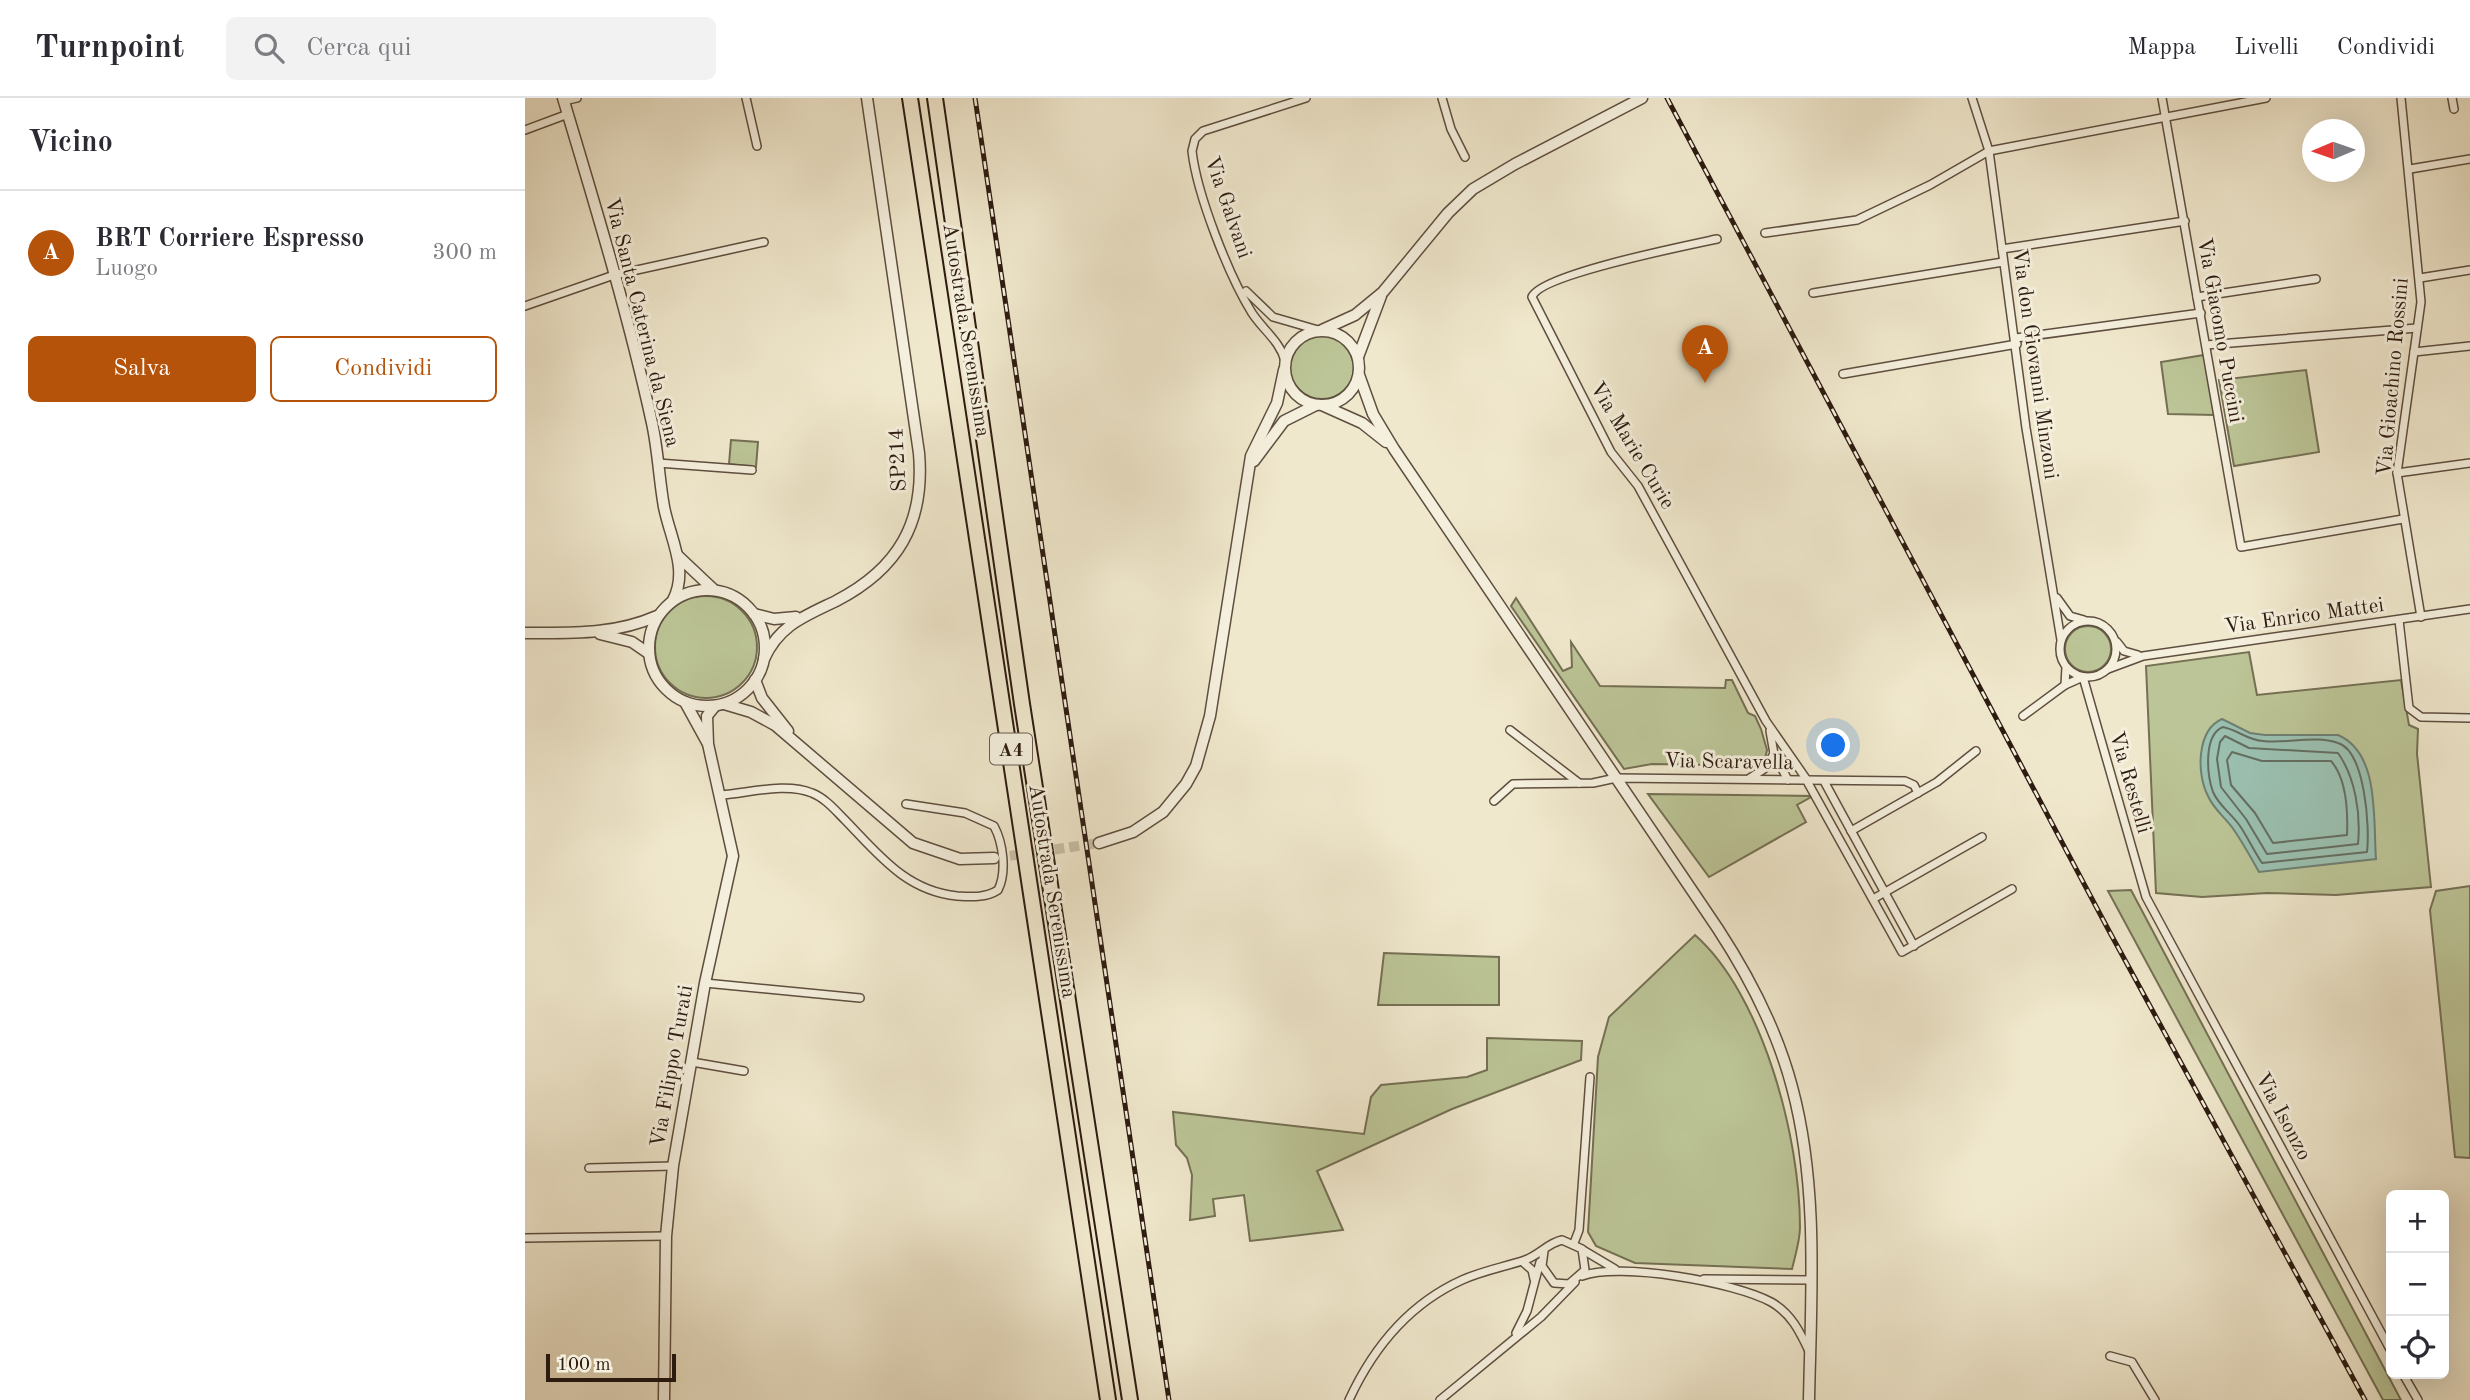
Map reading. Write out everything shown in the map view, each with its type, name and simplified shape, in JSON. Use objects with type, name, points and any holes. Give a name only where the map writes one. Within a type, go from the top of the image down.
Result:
[{"type":"highway","name":"Autostrada Serenissima","points":[[910,98],[1108,1400]]},
{"type":"highway","name":"Autostrada Serenissima","points":[[935,98],[1030,758],[1130,1400]]},
{"type":"street","points":[[564,99],[576,98]]},
{"type":"street","points":[[746,98],[757,146]]},
{"type":"street","name":"SP214","points":[[764,659],[782,631],[804,615],[871,579],[898,551],[909,533],[919,495],[921,475],[908,374],[867,98]]},
{"type":"street","name":"Via Galvani","points":[[1285,365],[1277,343],[1252,312],[1237,279],[1193,162],[1195,139],[1203,131],[1306,98]]},
{"type":"street","points":[[1442,98],[1451,129],[1465,157]]},
{"type":"street","points":[[1099,843],[1133,832],[1163,812],[1187,784],[1196,766],[1210,716],[1251,456],[1277,403],[1285,365],[1296,340],[1355,315],[1383,292],[1448,213],[1473,189],[1642,98]]},
{"type":"street","name":"Via don Giovanni Minzoni","points":[[1972,98],[1989,151],[2027,428],[2061,640]]},
{"type":"street","name":"Via Giacomo Puccini","points":[[2162,98],[2168,119],[2241,547],[2403,519]]},
{"type":"street","points":[[1765,233],[1857,220],[1930,185],[1989,151],[2168,119],[2266,98]]},
{"type":"street","name":"Via Gioachino Rossini","points":[[2401,98],[2420,278],[2417,328],[2397,473],[2421,617]]},
{"type":"street","points":[[2452,98],[2454,109]]},
{"type":"street","name":"Via Santa Caterina da Siena","points":[[564,99],[648,405],[667,521],[677,554],[680,582],[673,600]]},
{"type":"street","points":[[525,130],[568,114]]},
{"type":"street","points":[[2410,169],[2470,159]]},
{"type":"street","points":[[2002,249],[2185,221]]},
{"type":"street","name":"Via Marie Curie","points":[[1717,239],[1571,275],[1540,286],[1532,297],[1611,452],[1649,504],[1766,721],[1808,781],[1902,952],[1914,946]]},
{"type":"street","points":[[525,306],[614,275],[764,242]]},
{"type":"street","points":[[1813,293],[2004,262]]},
{"type":"street","points":[[2420,278],[2470,270]]},
{"type":"street","name":"Via Galvani","points":[[1237,279],[1267,313],[1284,321],[1320,330]]},
{"type":"street","points":[[2197,297],[2316,279]]},
{"type":"street","points":[[1383,292],[1358,357],[1359,375],[1373,414],[1733,952],[1775,1038],[1793,1089],[1804,1148],[1809,1201],[1809,1400]]},
{"type":"street","points":[[1843,374],[2017,341],[2201,313]]},
{"type":"street","points":[[2206,345],[2417,328]]},
{"type":"street","points":[[1320,330],[1344,338],[1358,357]]},
{"type":"street","points":[[2414,352],[2470,346]]},
{"type":"street","points":[[1285,365],[1294,393],[1363,423],[1394,449]]},
{"type":"street","points":[[1249,467],[1284,421],[1319,405],[1346,397],[1359,375]]},
{"type":"street","points":[[659,463],[752,470]]},
{"type":"street","points":[[2397,473],[2470,463]]},
{"type":"street","name":"Via Santa Caterina da Siena","points":[[677,554],[689,570],[713,589]]},
{"type":"street","name":"Via don Giovanni Minzoni","points":[[2051,580],[2064,611],[2070,616],[2088,620]]},
{"type":"street","points":[[525,633],[596,633],[633,627],[657,616],[673,600],[685,593],[713,589],[730,594],[754,614],[763,630],[764,659],[755,680],[736,699],[720,705]]},
{"type":"street","name":"Via Enrico Mattei","points":[[2108,669],[2143,656],[2470,610]]},
{"type":"street","name":"SP214","points":[[754,614],[773,619],[804,615]]},
{"type":"street","points":[[657,616],[648,653],[651,666],[664,688],[685,702],[720,705],[759,715],[797,742],[913,843],[960,859],[994,858]]},
{"type":"street","points":[[2065,685],[2066,667],[2060,651],[2061,640],[2072,625],[2088,620],[2105,626],[2124,651],[2143,656]]},
{"type":"street","points":[[2399,620],[2409,708],[2413,714],[2421,717],[2470,718]]},
{"type":"street","points":[[596,633],[632,642],[648,653]]},
{"type":"street","points":[[2023,716],[2065,685],[2083,677],[2093,677],[2108,669],[2115,657],[2115,640]]},
{"type":"street","points":[[2066,667],[2083,677]]},
{"type":"street","name":"Via Restelli","points":[[2083,677],[2146,897]]},
{"type":"street","points":[[755,680],[762,698],[797,742]]},
{"type":"street","name":"Via Filippo Turati","points":[[685,702],[708,744]]},
{"type":"street","name":"Via Filippo Turati","points":[[664,1400],[666,1236],[673,1166],[705,983],[733,856],[708,744],[707,716],[720,705]]},
{"type":"street","points":[[1766,721],[1774,754],[1788,780]]},
{"type":"street","points":[[1510,730],[1579,783]]},
{"type":"street","points":[[1837,834],[1937,782],[1976,751]]},
{"type":"street","points":[[1748,779],[1764,769],[1774,754]]},
{"type":"street","name":"Via Scaravella","points":[[1494,801],[1513,784],[1579,783],[1616,778],[1748,779],[1825,783],[1905,782],[1914,785],[1918,793]]},
{"type":"street","points":[[1825,783],[1914,946],[2012,889]]},
{"type":"street","points":[[721,795],[784,790],[812,793],[829,804],[899,874],[916,885],[960,896],[983,895],[998,890],[1003,870],[999,838],[994,826],[965,813],[906,804]]},
{"type":"street","points":[[1873,898],[1982,837]]},
{"type":"street","name":"Via Isonzo","points":[[2146,897],[2386,1342]]},
{"type":"street","points":[[705,983],[860,998]]},
{"type":"street","points":[[692,1062],[744,1071]]},
{"type":"street","points":[[1574,1243],[1579,1230],[1590,1077]]},
{"type":"street","points":[[589,1168],[673,1166]]},
{"type":"street","points":[[525,1238],[666,1236]]},
{"type":"street","points":[[1349,1400],[1375,1353],[1394,1328],[1412,1312],[1463,1279],[1543,1255],[1555,1242],[1574,1243],[1605,1266],[1626,1272],[1693,1279],[1810,1280]]},
{"type":"street","points":[[1440,1400],[1550,1308],[1578,1279],[1586,1263],[1581,1249]]},
{"type":"street","points":[[1509,1343],[1524,1320],[1534,1282],[1541,1271],[1543,1255]]},
{"type":"street","points":[[1520,1263],[1541,1271],[1554,1283],[1626,1272]]},
{"type":"street","points":[[1520,1263],[1532,1270],[1534,1282]]},
{"type":"street","points":[[1693,1279],[1738,1290],[1770,1302],[1796,1324],[1810,1352]]},
{"type":"street","points":[[2110,1356],[2132,1362],[2155,1400]]},
{"type":"street","points":[[2406,1379],[2418,1400]]},
{"type":"shaded area","points":[[1322,335],[1345,344],[1354,367],[1345,390],[1322,399],[1299,390],[1290,367],[1299,344]]},
{"type":"shaded area","points":[[2204,355],[2214,415],[2168,414],[2161,362]]},
{"type":"shaded area","points":[[2306,370],[2319,452],[2234,466],[2219,380]]},
{"type":"shaded area","points":[[731,440],[758,442],[756,467],[729,464]]},
{"type":"shaded area","points":[[706,596],[726,600],[742,611],[753,627],[757,647],[753,667],[742,683],[726,694],[706,698],[686,694],[670,683],[659,667],[655,647],[659,627],[670,611],[686,600]]},
{"type":"shaded area","points":[[1516,598],[1563,671],[1572,667],[1571,642],[1600,686],[1725,688],[1726,680],[1732,680],[1748,713],[1755,716],[1761,729],[1767,750],[1765,759],[1745,769],[1719,765],[1652,764],[1624,769],[1511,606]]},
{"type":"shaded area","points":[[2088,626],[2104,633],[2111,649],[2104,665],[2088,672],[2072,665],[2065,649],[2072,633]]},
{"type":"shaded area","points":[[2249,652],[2257,695],[2401,680],[2409,725],[2418,729],[2417,754],[2431,887],[2336,895],[2267,893],[2202,897],[2156,893],[2146,666]]},
{"type":"shaded area","points":[[1648,794],[1813,796],[1797,805],[1806,822],[1709,877]]},
{"type":"shaded area","points":[[2470,886],[2470,1158],[2455,1157],[2430,910],[2436,891]]},
{"type":"shaded area","points":[[2131,890],[2386,1372],[2386,1379],[2390,1379],[2401,1400],[2383,1400],[2108,891]]},
{"type":"shaded area","points":[[1695,935],[1719,961],[1740,993],[1758,1030],[1785,1111],[1798,1191],[1800,1232],[1792,1269],[1635,1263],[1596,1246],[1588,1232],[1598,1057],[1609,1017]]},
{"type":"shaded area","points":[[1384,953],[1499,957],[1499,1005],[1378,1005]]},
{"type":"shaded area","points":[[1487,1038],[1582,1041],[1581,1060],[1452,1109],[1317,1171],[1343,1230],[1250,1241],[1244,1195],[1213,1199],[1215,1216],[1190,1220],[1192,1175],[1187,1158],[1176,1145],[1173,1112],[1364,1134],[1371,1097],[1381,1085],[1467,1077],[1487,1070]]},
{"type":"water","points":[[2222,719],[2250,733],[2338,735],[2352,744],[2361,756],[2372,789],[2376,859],[2259,872],[2204,787],[2201,764],[2203,742],[2208,732]]},
{"type":"tunnel","points":[[995,858],[1099,843]]},
{"type":"railway","points":[[975,98],[1169,1400]]},
{"type":"railway","points":[[1667,98],[2108,929],[2365,1400]]},
{"type":"place","name":"BRT Corriere Espresso","points":[[1705,383]]}]
